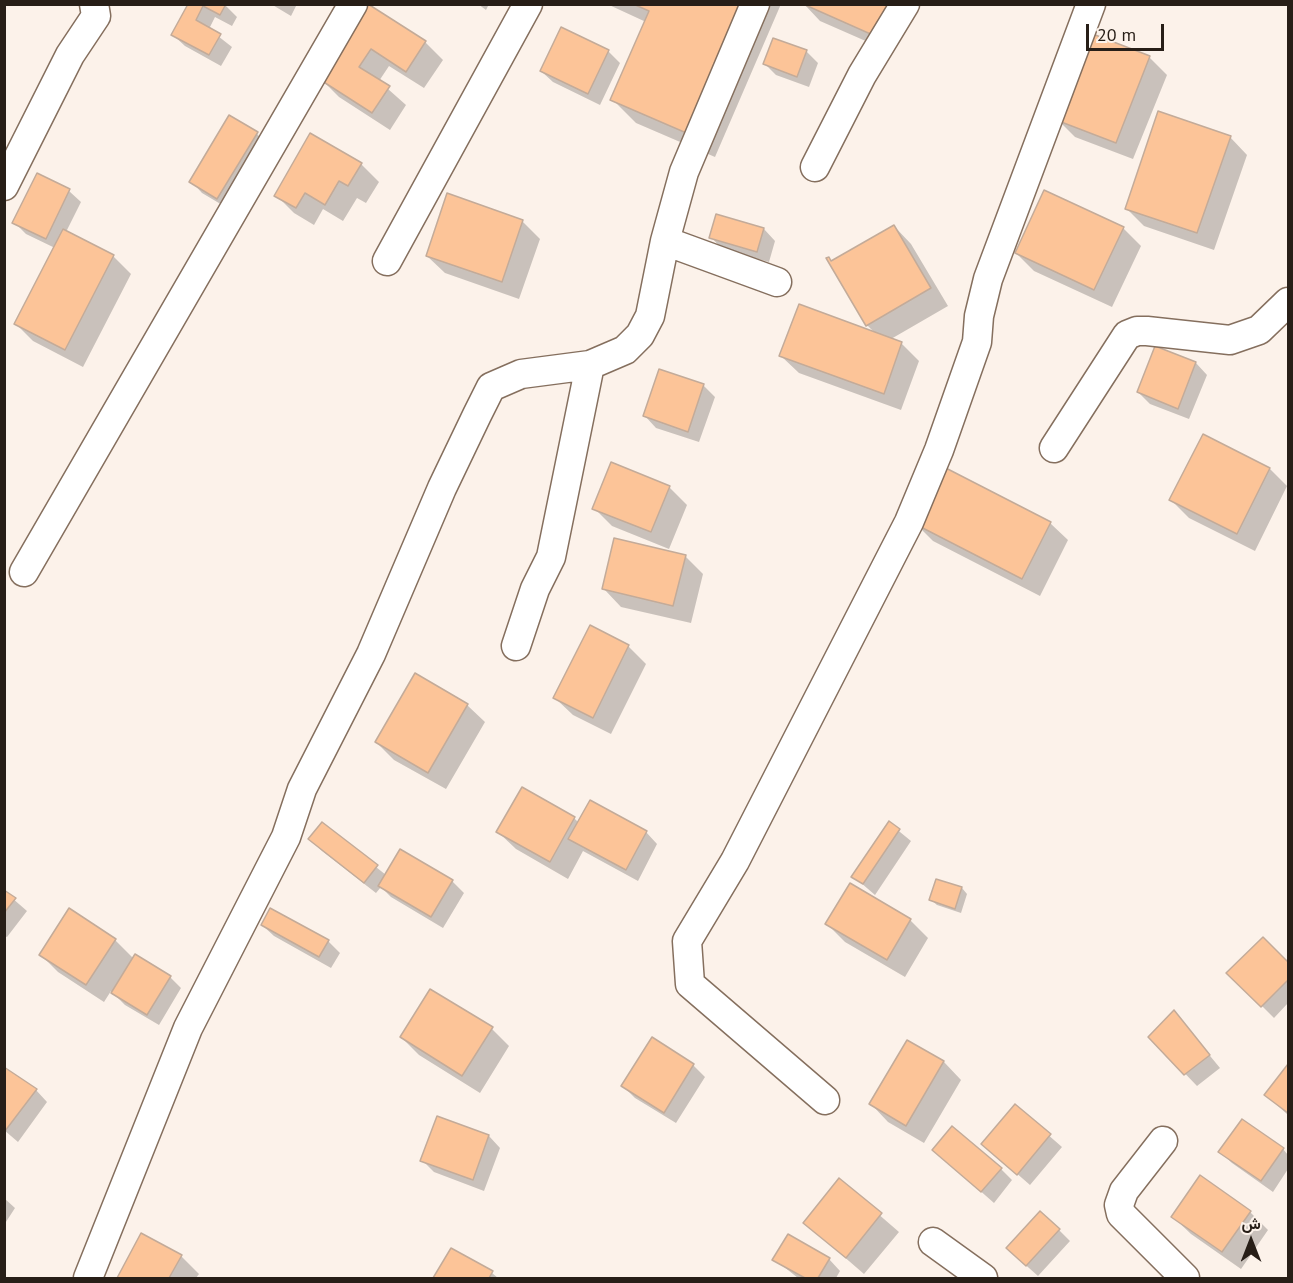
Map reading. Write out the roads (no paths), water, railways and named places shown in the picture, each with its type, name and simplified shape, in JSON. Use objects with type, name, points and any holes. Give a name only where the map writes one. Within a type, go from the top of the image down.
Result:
[{"type":"street","points":[[4,186],[70,55],[96,16],[94,4]]},
{"type":"street","points":[[24,572],[353,4]]},
{"type":"street","points":[[387,261],[528,4]]},
{"type":"street","points":[[88,1278],[188,1028],[286,837],[302,789],[371,654],[442,488],[491,387],[521,374],[590,365],[625,350],[640,335],[650,316],[665,241],[684,172],[755,4]]},
{"type":"street","points":[[815,167],[862,75],[905,4]]},
{"type":"street","points":[[825,1100],[690,984],[687,941],[735,861],[909,522],[939,450],[978,342],[979,316],[988,279],[1091,4]]},
{"type":"street","points":[[665,241],[777,282]]},
{"type":"street","points":[[1054,448],[1127,335],[1137,331],[1147,331],[1230,340],[1259,330],[1288,302]]},
{"type":"street","points":[[516,646],[535,590],[551,557],[590,365]]},
{"type":"street","points":[[1163,1141],[1124,1191],[1119,1205],[1121,1214],[1185,1278]]},
{"type":"street","points":[[933,1242],[983,1278]]}]
